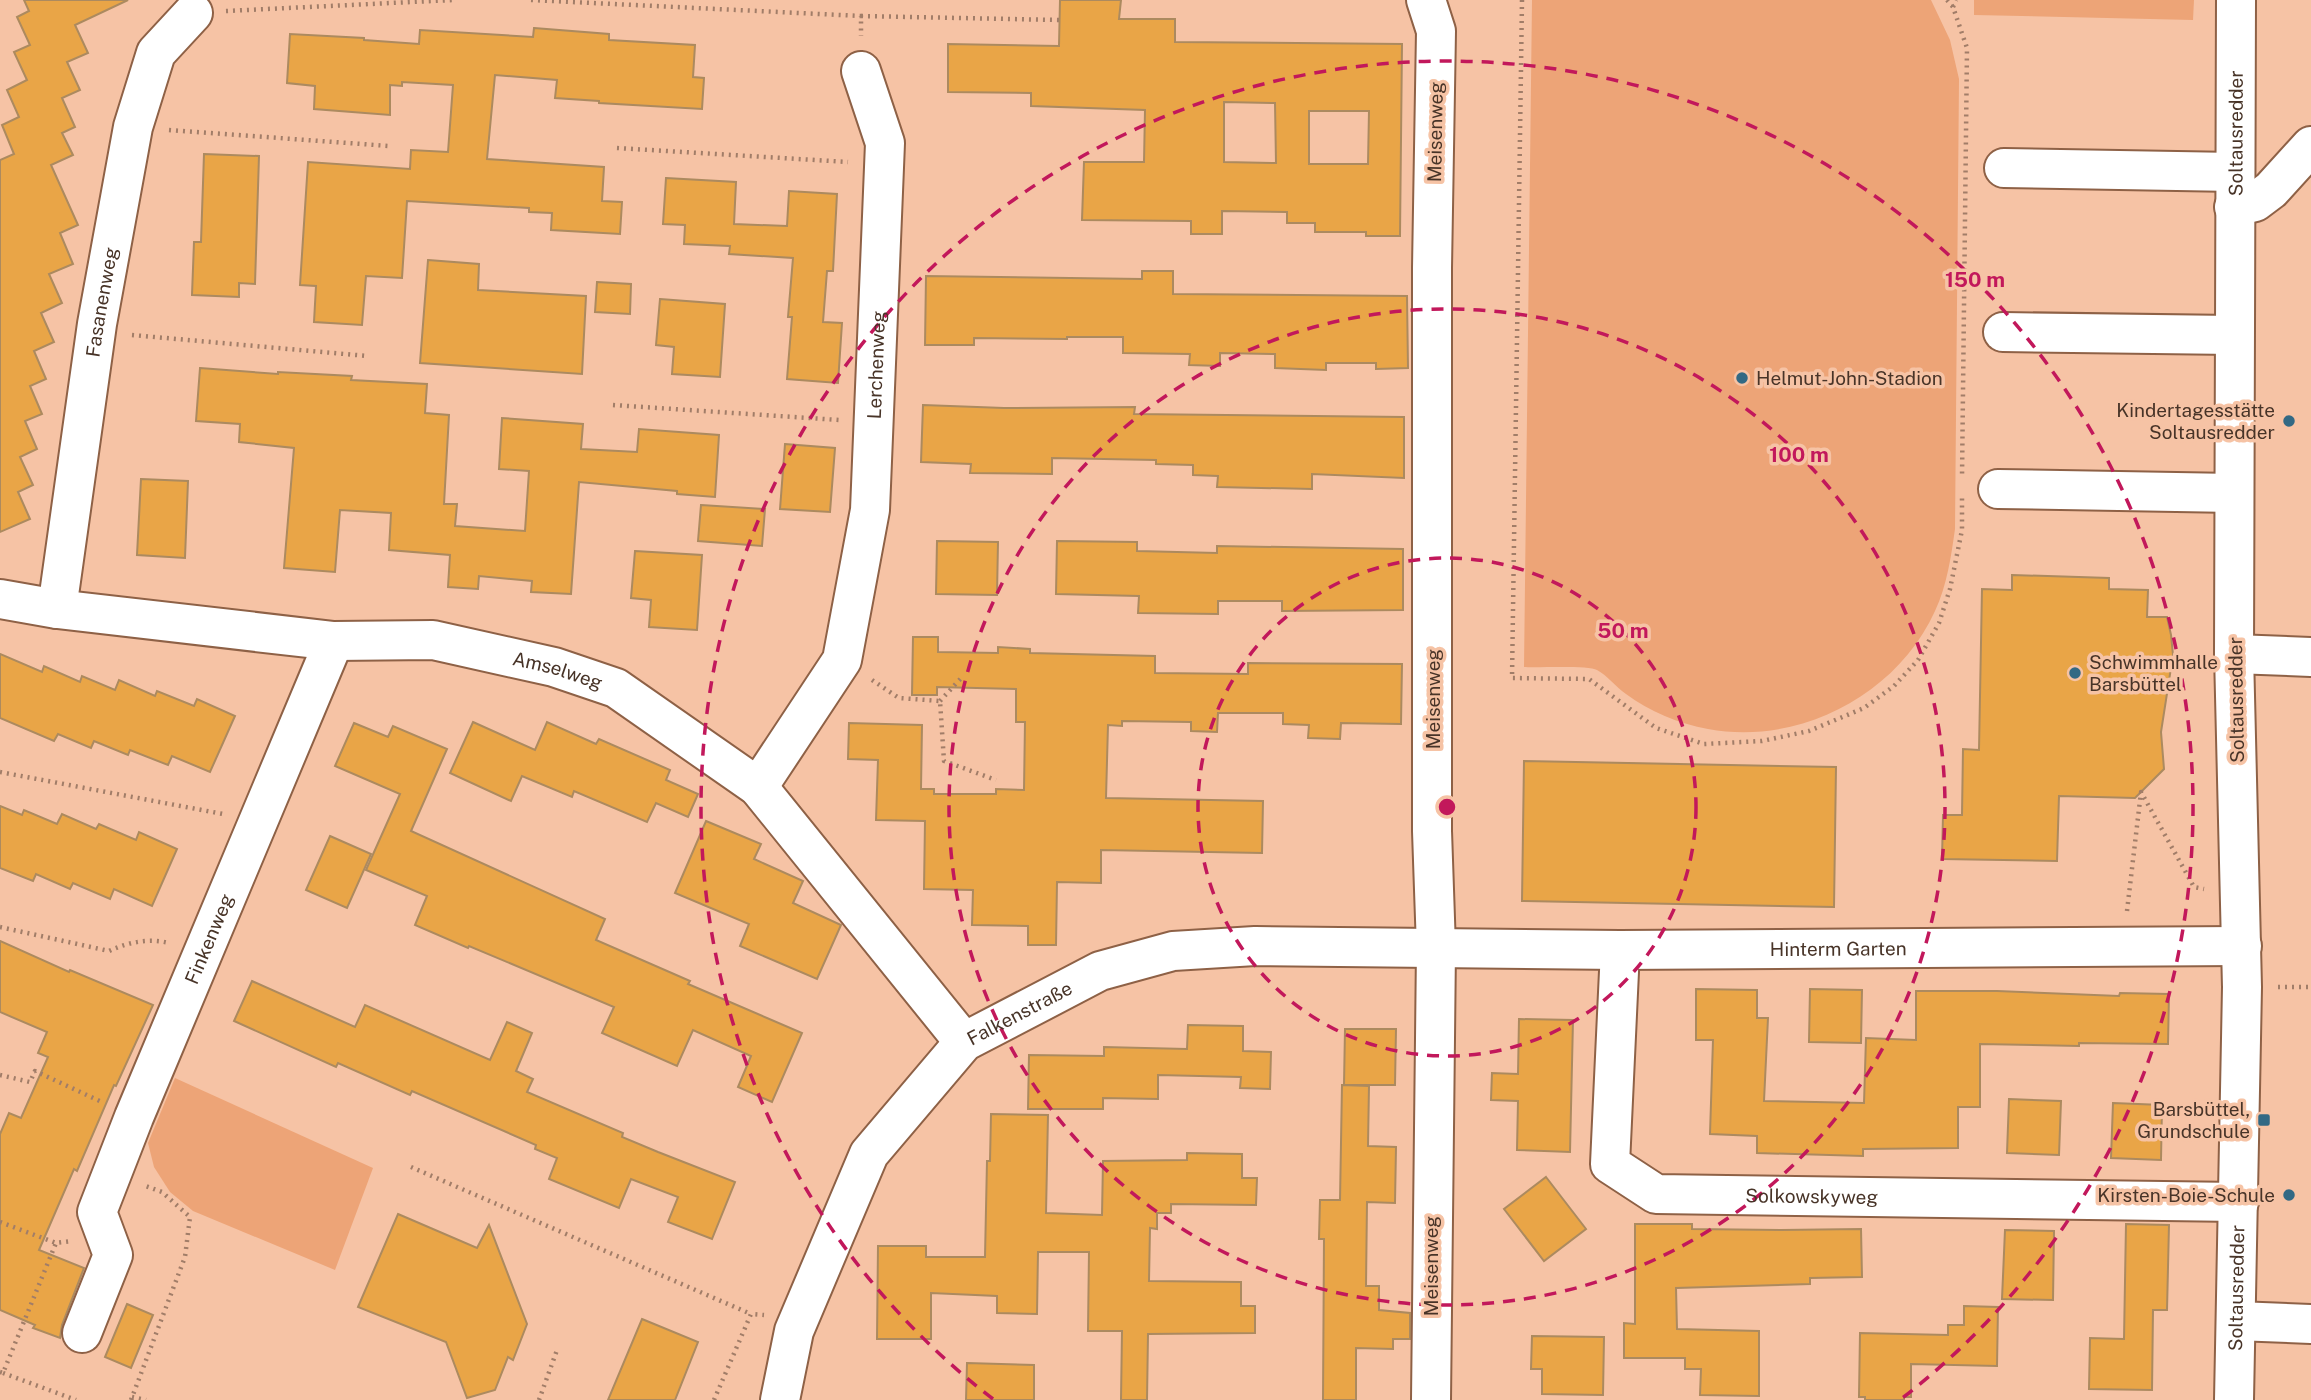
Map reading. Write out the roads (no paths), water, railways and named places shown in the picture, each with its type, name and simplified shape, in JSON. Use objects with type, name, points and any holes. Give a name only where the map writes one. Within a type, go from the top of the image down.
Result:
[{"type":"street","name":"Meisenweg","points":[[1426,0],[1436,31],[1432,268],[1432,831],[1436,948],[1431,1400]]},
{"type":"street","name":"Soltausredder","points":[[2234,1400],[2242,946],[2234,653],[2236,0]]},
{"type":"street","name":"Fasanenweg","points":[[57,609],[96,332],[134,127],[156,53],[193,13]]},
{"type":"street","name":"Lerchenweg","points":[[758,787],[842,660],[870,510],[885,143],[861,71]]},
{"type":"street","points":[[2004,168],[2234,189],[2255,202],[2271,190],[2311,146]]},
{"type":"street","points":[[2003,332],[2234,335]]},
{"type":"street","points":[[1998,489],[2234,493]]},
{"type":"street","name":"Amselweg","points":[[0,599],[57,609],[334,641],[433,640],[554,667],[616,688],[758,787],[964,1042]]},
{"type":"street","name":"Finkenweg","points":[[82,1332],[113,1255],[97,1212],[134,1117],[334,641]]},
{"type":"street","points":[[2234,653],[2311,657]]},
{"type":"street","name":"Falkenstraße","points":[[780,1400],[794,1331],[869,1154],[964,1042],[1100,971],[1173,951],[1255,946],[1436,948]]},
{"type":"street","name":"Hinterm Garten","points":[[1436,948],[1620,950],[2242,946]]},
{"type":"street","name":"Solkowskyweg","points":[[1620,950],[1610,1164],[1656,1194],[2239,1202]]},
{"type":"street","points":[[2236,1321],[2311,1324]]},
{"type":"place","name":"Helmut-John-Stadion","points":[[1742,378]]},
{"type":"place","name":"Kindertagesstätte Soltausredder","points":[[2289,421]]},
{"type":"place","name":"Schwimmhalle Barsbüttel","points":[[2075,673]]},
{"type":"place","name":"Barsbüttel, Grundschule","points":[[2264,1120]]},
{"type":"place","name":"Kirsten-Boie-Schule","points":[[2289,1195]]}]
